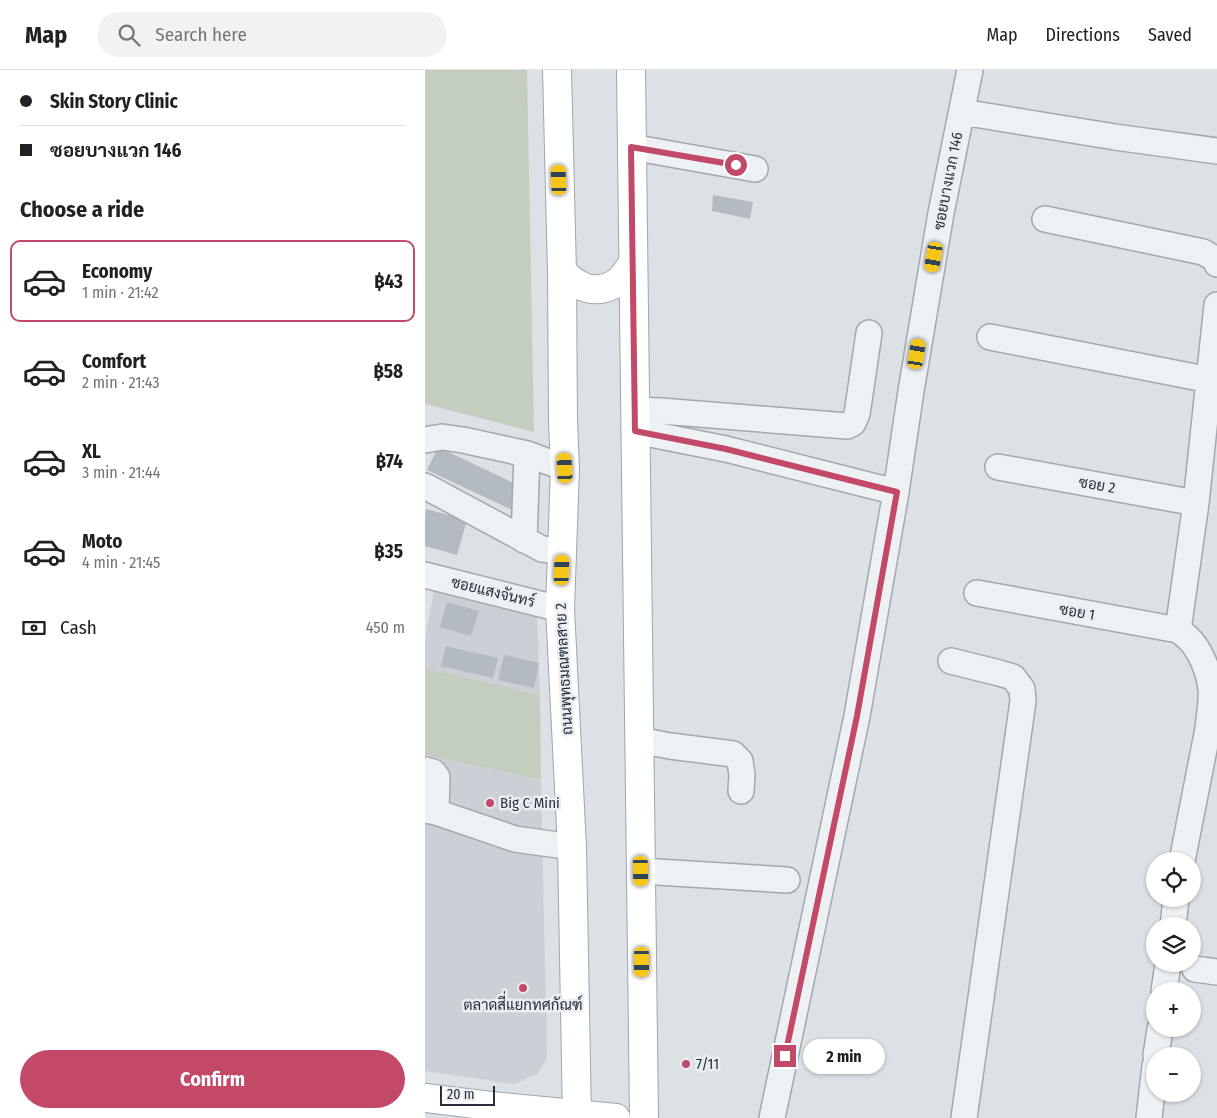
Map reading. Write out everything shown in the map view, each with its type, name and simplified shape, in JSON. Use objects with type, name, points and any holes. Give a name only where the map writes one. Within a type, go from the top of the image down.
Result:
[{"type":"main road","name":"ถนนพุทธมณฑลสาย 2","points":[[557,70],[565,468],[560,609],[572,847],[577,1116]]},
{"type":"main road","points":[[631,70],[644,1118]]},
{"type":"main road","points":[[562,272],[578,285],[586,288],[600,289],[607,288],[616,283],[633,263]]},
{"type":"main road","points":[[425,1098],[491,1112],[616,1118]]},
{"type":"street","name":"ซอยบางแวก 146","points":[[772,1118],[857,716],[897,492],[911,392],[940,222],[970,70]]},
{"type":"street","points":[[962,112],[1115,137],[1217,151]]},
{"type":"street","points":[[631,147],[755,169]]},
{"type":"street","points":[[1045,219],[1203,252],[1215,259],[1217,264]]},
{"type":"street","points":[[1185,852],[1208,729],[1211,690],[1209,676],[1197,651],[1188,638],[1177,630],[1196,503],[1217,305]]},
{"type":"street","points":[[635,420],[661,411],[847,426],[853,423],[857,414],[869,333]]},
{"type":"street","points":[[991,337],[1210,380]]},
{"type":"street","points":[[635,420],[726,449],[897,492]]},
{"type":"street","points":[[425,440],[442,437],[463,440],[527,454],[565,468]]},
{"type":"street","points":[[524,540],[527,454]]},
{"type":"street","name":"ซอย 2","points":[[998,467],[1196,503]]},
{"type":"street","points":[[425,486],[542,549],[563,551]]},
{"type":"street","name":"ซอยแสงจันทร์","points":[[425,576],[560,609]]},
{"type":"street","name":"ซอย 1","points":[[977,593],[1177,630]]},
{"type":"street","points":[[951,661],[1013,677],[1022,689],[1023,701],[964,1118]]},
{"type":"street","points":[[639,740],[669,746],[733,754],[740,761],[741,791]]},
{"type":"street","points":[[425,770],[433,772],[437,777],[431,811],[515,839],[572,847]]},
{"type":"street","points":[[641,871],[787,880]]},
{"type":"street","points":[[1149,1118],[1151,1102]]},
{"type":"shaded area","points":[[434,590],[537,614],[540,695],[425,668],[425,639]]},
{"type":"shaded area","points":[[425,755],[541,780],[547,1058],[538,1074],[514,1084],[425,1071]]},
{"type":"green space","points":[[425,70],[527,70],[534,432],[425,404]]},
{"type":"green space","points":[[425,668],[540,695],[541,780],[425,755]]},
{"type":"building","points":[[713,195],[753,202],[750,219],[712,211]]},
{"type":"building","points":[[438,447],[539,495],[529,518],[427,470]]},
{"type":"building","points":[[426,509],[467,520],[457,555],[425,546]]},
{"type":"building","points":[[447,602],[479,611],[471,636],[440,627]]},
{"type":"building","points":[[446,646],[498,658],[493,678],[441,666]]},
{"type":"building","points":[[504,655],[539,663],[534,688],[498,680]]},
{"type":"place","name":"Big C Mini","points":[[490,803]]},
{"type":"place","name":"ตลาดสี่แยกทศกัณฑ์","points":[[523,988]]},
{"type":"place","name":"7/11","points":[[686,1064]]},
{"type":"route","points":[[736,165],[631,147],[635,431],[726,449],[897,492],[857,716],[785,1056]]}]
